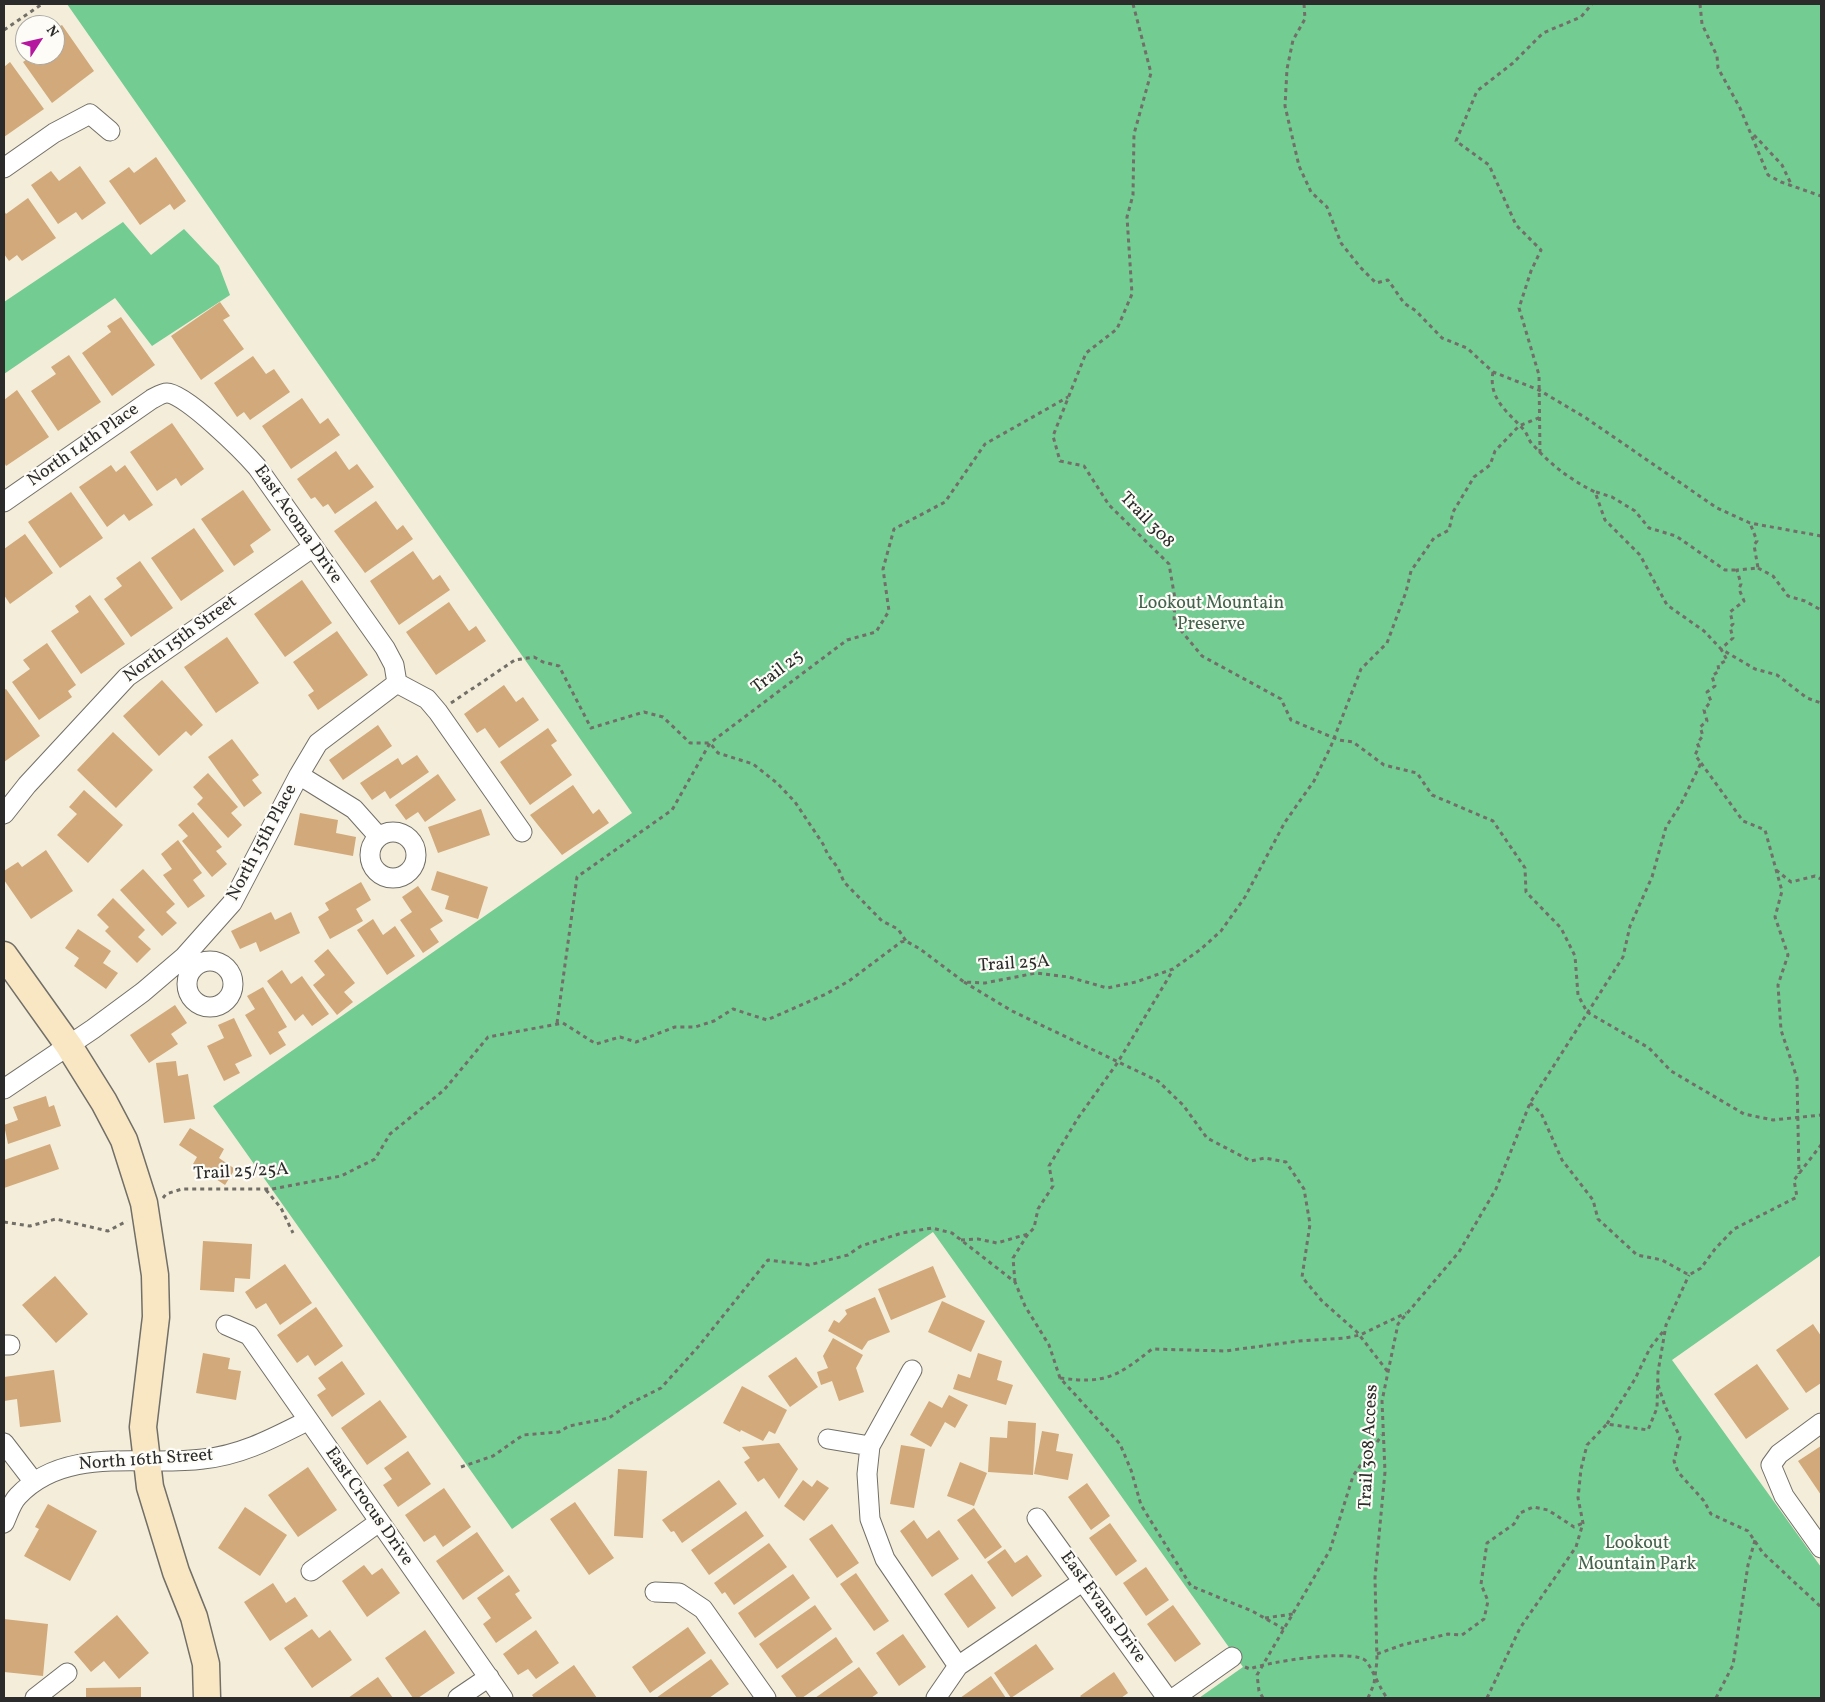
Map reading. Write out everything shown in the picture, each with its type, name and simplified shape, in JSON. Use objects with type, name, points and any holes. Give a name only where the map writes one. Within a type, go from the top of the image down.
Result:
[{"type":"street","points":[[4,168],[54,133],[90,114],[110,131]]},
{"type":"street","name":"North 14th Place","points":[[4,502],[134,411],[152,399],[166,393]]},
{"type":"street","name":"East Acoma Drive","points":[[166,393],[180,397],[242,450],[385,648],[394,665],[397,683]]},
{"type":"street","name":"North 15th Street","points":[[4,814],[27,785],[127,677],[312,548]]},
{"type":"street","points":[[397,683],[427,700],[438,712],[522,832]]},
{"type":"street","name":"North 15th Place","points":[[4,1089],[189,962],[232,903],[299,775],[318,743],[397,683]]},
{"type":"street","points":[[299,775],[354,809],[379,837]]},
{"type":"street","points":[[4,955],[69,1046],[104,1102],[124,1140],[144,1203],[156,1276],[156,1317],[143,1427],[150,1487],[173,1563],[194,1617],[206,1664],[207,1698]]},
{"type":"street","name":"East Crocus Drive","points":[[226,1325],[249,1335],[307,1422],[503,1698]]},
{"type":"street","points":[[912,1370],[870,1446],[867,1474],[870,1519],[885,1559],[958,1666]]},
{"type":"street","name":"North 16th Street","points":[[4,1524],[16,1498],[34,1482],[54,1471],[86,1463],[112,1460],[202,1460],[239,1453],[307,1422]]},
{"type":"street","points":[[1821,1423],[1779,1454],[1771,1465],[1784,1496],[1821,1548]]},
{"type":"street","points":[[828,1439],[870,1446]]},
{"type":"street","points":[[4,1442],[34,1482]]},
{"type":"street","name":"East Evans Drive","points":[[1037,1518],[1167,1698]]},
{"type":"street","points":[[312,1571],[379,1522]]},
{"type":"street","points":[[936,1698],[958,1666],[1082,1582]]},
{"type":"street","points":[[655,1592],[678,1593],[703,1610],[766,1698]]},
{"type":"street","points":[[1174,1698],[1230,1659]]},
{"type":"street","points":[[35,1698],[67,1673]]},
{"type":"street","points":[[458,1698],[489,1677]]},
{"type":"path","points":[[4,30],[42,4]]},
{"type":"path","name":"Trail 308","points":[[1133,4],[1151,73],[1134,134],[1133,195],[1127,218],[1132,294],[1117,329],[1086,353],[1053,436],[1060,461],[1084,466],[1109,505],[1169,564],[1175,599],[1174,622],[1202,656],[1282,699],[1291,720],[1333,737],[1353,742],[1384,765],[1416,773],[1432,795],[1493,821],[1525,868],[1526,892],[1561,928],[1574,956],[1578,995],[1587,1012]]},
{"type":"path","points":[[1304,4],[1305,19],[1293,40],[1287,70],[1285,106],[1299,166],[1311,192],[1327,207],[1341,243],[1360,267],[1376,283],[1388,280],[1404,303],[1416,311],[1442,338],[1468,348],[1493,372],[1539,390],[1586,418],[1717,508],[1750,523],[1821,536]]},
{"type":"path","points":[[1540,453],[1539,375],[1520,308],[1531,271],[1541,250],[1516,225],[1489,165],[1456,141],[1477,91],[1513,64],[1543,33],[1581,17],[1592,4]]},
{"type":"path","points":[[1700,4],[1702,24],[1717,56],[1718,68],[1751,133],[1768,175],[1821,196]]},
{"type":"path","points":[[1751,133],[1782,165],[1792,186]]},
{"type":"path","points":[[1493,372],[1492,386],[1500,407],[1519,426],[1540,453],[1569,479],[1595,492],[1612,497],[1635,511],[1649,528],[1676,536],[1725,570],[1758,568],[1773,576],[1788,596],[1805,601],[1821,610]]},
{"type":"path","name":"Trail 25","points":[[557,1023],[577,877],[672,810],[710,743],[846,640],[876,632],[889,611],[883,569],[894,529],[945,502],[986,444],[1068,397]]},
{"type":"path","points":[[1519,426],[1541,417]]},
{"type":"path","name":"Trail 25A","points":[[710,743],[718,753],[753,764],[783,790],[795,802],[823,844],[828,855],[838,868],[844,882],[882,921],[898,929],[906,941],[964,982],[985,983],[1036,974],[1069,977],[1107,988],[1136,982],[1173,969],[1221,932],[1245,897],[1285,822],[1314,781],[1331,746],[1361,669],[1387,643],[1406,592],[1411,571],[1434,538],[1449,530],[1453,512],[1474,477],[1490,465],[1495,451],[1519,426]]},
{"type":"path","points":[[1595,492],[1605,520],[1640,555],[1667,605],[1704,631],[1721,650],[1727,660],[1718,664],[1719,671],[1712,676],[1715,686],[1707,692],[1711,701],[1704,710],[1707,721],[1700,727],[1703,736],[1697,743],[1700,747],[1695,754],[1743,821],[1765,830],[1782,891],[1775,917],[1788,955],[1778,985],[1781,1030],[1797,1078],[1799,1174]]},
{"type":"path","points":[[1750,523],[1757,541],[1754,545],[1758,568]]},
{"type":"path","points":[[1721,650],[1733,638],[1730,627],[1733,624],[1730,612],[1744,601],[1739,589],[1741,584],[1737,570]]},
{"type":"path","points":[[1721,650],[1755,669],[1777,675],[1807,698],[1821,703]]},
{"type":"path","points":[[438,712],[515,660],[534,656],[543,662],[559,666],[591,728],[644,712],[663,717],[690,743],[710,743]]},
{"type":"path","name":"Trail 308 Access","points":[[1368,1698],[1375,1679],[1377,1654],[1375,1578],[1385,1472],[1382,1401],[1398,1324],[1459,1252],[1492,1196],[1530,1103],[1623,957],[1630,926],[1652,877],[1666,827],[1681,804],[1701,763]]},
{"type":"path","points":[[1776,870],[1791,882],[1815,876],[1821,879]]},
{"type":"path","points":[[557,1023],[563,1023],[596,1044],[620,1037],[636,1042],[675,1028],[695,1027],[714,1021],[733,1009],[767,1020],[826,994],[866,970],[888,950],[906,941]]},
{"type":"path","points":[[1015,1282],[1013,1258],[1034,1228],[1038,1209],[1053,1186],[1049,1166],[1078,1118],[1118,1062],[1173,969]]},
{"type":"path","points":[[964,982],[1012,1011],[1158,1081],[1184,1105],[1207,1138],[1251,1161],[1265,1158],[1286,1162],[1304,1189],[1310,1224],[1302,1277],[1322,1302],[1360,1335],[1388,1372]]},
{"type":"path","points":[[1587,1012],[1649,1048],[1671,1071],[1744,1114],[1773,1120],[1821,1115]]},
{"type":"path","name":"Trail 25/25A","points":[[146,1219],[166,1194],[182,1189],[265,1189],[341,1176],[375,1159],[390,1134],[444,1090],[488,1036],[557,1023]]},
{"type":"path","points":[[1530,1103],[1541,1113],[1562,1160],[1593,1200],[1598,1219],[1637,1255],[1662,1260],[1689,1275]]},
{"type":"path","points":[[1607,1424],[1648,1430],[1657,1408],[1657,1382],[1666,1329],[1689,1275],[1701,1268],[1734,1229],[1797,1197],[1794,1180],[1821,1144]]},
{"type":"path","points":[[265,1189],[281,1208],[293,1233]]},
{"type":"path","points":[[4,1222],[30,1226],[56,1219],[108,1231],[124,1221],[146,1219]]},
{"type":"path","points":[[960,1240],[978,1239],[997,1243],[1028,1234]]},
{"type":"path","points":[[1060,1378],[1084,1381],[1108,1378],[1130,1367],[1152,1349],[1225,1351],[1360,1335],[1409,1311]]},
{"type":"path","points":[[1486,1698],[1520,1628],[1576,1547],[1583,1523],[1578,1498],[1581,1468],[1587,1445],[1607,1424],[1636,1379],[1650,1348],[1666,1329]]},
{"type":"path","points":[[1657,1382],[1665,1406],[1680,1437],[1674,1461],[1678,1472],[1704,1501],[1712,1514],[1748,1532],[1756,1539],[1763,1553],[1821,1607]]},
{"type":"path","points":[[1263,1698],[1259,1691],[1257,1675],[1330,1550],[1353,1476],[1383,1434]]},
{"type":"path","points":[[1377,1654],[1402,1645],[1448,1634],[1462,1635],[1484,1619],[1488,1601],[1481,1584],[1487,1543],[1514,1524],[1520,1513],[1533,1507],[1548,1510],[1574,1527],[1583,1523]]},
{"type":"path","points":[[1716,1698],[1733,1665],[1748,1566],[1756,1539]]},
{"type":"path","points":[[1265,1618],[1294,1614]]},
{"type":"path","points":[[1230,1659],[1250,1669],[1264,1663],[1328,1655],[1360,1658],[1367,1662],[1387,1698]]},
{"type":"green space","name":"Lookout Mountain Preserve","points":[[67,4],[1821,4],[1821,1255],[1672,1360],[1821,1567],[1821,1698],[1199,1698],[1243,1667],[933,1232],[512,1529],[213,1106],[632,813]]},
{"type":"green space","points":[[123,222],[151,255],[184,229],[219,266],[230,295],[152,346],[115,298],[4,374],[4,302]]},
{"type":"building","points":[[65,29],[94,71],[52,103],[25,65],[65,65]]},
{"type":"building","points":[[10,62],[44,109],[4,137],[4,67]]},
{"type":"building","points":[[156,157],[186,201],[174,210],[170,204],[140,225],[109,181],[129,167],[134,173]]},
{"type":"building","points":[[80,166],[106,203],[82,220],[76,212],[58,224],[31,185],[51,171],[59,181]]},
{"type":"building","points":[[28,198],[56,238],[22,261],[17,255],[9,261],[4,254],[4,211],[6,214]]},
{"type":"building","points":[[220,302],[230,316],[223,320],[244,349],[201,380],[171,336]]},
{"type":"building","points":[[121,317],[155,365],[112,396],[82,353],[111,332],[107,326]]},
{"type":"building","points":[[69,355],[101,402],[58,431],[31,391],[56,374],[51,367]]},
{"type":"building","points":[[253,356],[266,374],[274,369],[290,392],[250,420],[244,412],[237,417],[214,383]]},
{"type":"building","points":[[17,390],[49,437],[6,466],[4,462],[4,400]]},
{"type":"building","points":[[302,398],[320,424],[328,418],[340,435],[291,469],[262,426]]},
{"type":"building","points":[[172,423],[204,469],[181,486],[176,478],[157,491],[130,452]]},
{"type":"building","points":[[336,451],[349,470],[357,464],[374,487],[335,514],[328,504],[323,507],[315,497],[311,499],[297,479]]},
{"type":"building","points":[[111,465],[116,472],[125,465],[153,505],[129,521],[124,514],[107,527],[79,487]]},
{"type":"building","points":[[243,490],[271,530],[250,545],[254,552],[234,566],[201,519]]},
{"type":"building","points":[[71,492],[103,538],[60,568],[28,522]]},
{"type":"building","points":[[376,501],[397,530],[403,525],[413,539],[365,573],[334,531]]},
{"type":"building","points":[[194,528],[224,571],[181,601],[151,558]]},
{"type":"building","points":[[25,534],[53,573],[10,604],[4,595],[4,549]]},
{"type":"building","points":[[413,551],[433,580],[440,575],[450,590],[399,625],[370,581]]},
{"type":"building","points":[[140,561],[173,608],[131,637],[104,599],[122,586],[116,578]]},
{"type":"building","points":[[302,580],[332,623],[285,657],[254,614]]},
{"type":"building","points":[[90,595],[125,644],[81,674],[51,631],[79,612],[75,606]]},
{"type":"building","points":[[449,602],[469,631],[476,626],[486,641],[436,675],[406,632]]},
{"type":"building","points":[[337,631],[368,675],[318,710],[308,695],[314,691],[293,662]]},
{"type":"building","points":[[227,637],[259,683],[216,713],[184,667]]},
{"type":"building","points":[[47,643],[76,685],[68,691],[72,697],[39,720],[12,682],[30,669],[23,660]]},
{"type":"building","points":[[162,680],[203,725],[191,736],[186,731],[159,756],[123,716]]},
{"type":"building","points":[[504,685],[516,702],[523,697],[539,720],[499,748],[485,728],[477,733],[464,714]]},
{"type":"building","points":[[6,689],[40,736],[4,762],[4,690]]},
{"type":"building","points":[[378,725],[392,746],[343,780],[329,760]]},
{"type":"building","points":[[548,728],[557,741],[551,745],[572,775],[530,805],[500,762]]},
{"type":"building","points":[[113,732],[153,770],[116,808],[77,770]]},
{"type":"building","points":[[232,739],[259,775],[252,780],[262,793],[244,807],[208,757]]},
{"type":"building","points":[[417,755],[429,772],[390,799],[385,791],[372,800],[360,783],[398,758],[402,765]]},
{"type":"building","points":[[208,773],[238,807],[231,813],[242,825],[228,838],[197,804],[203,798],[193,787]]},
{"type":"building","points":[[438,774],[456,800],[425,822],[418,812],[406,820],[395,805]]},
{"type":"building","points":[[573,785],[593,814],[599,809],[609,823],[562,855],[530,815]]},
{"type":"building","points":[[84,790],[123,825],[88,863],[57,835],[77,814],[69,807]]},
{"type":"building","points":[[481,809],[490,835],[438,853],[428,827]]},
{"type":"building","points":[[193,812],[222,847],[216,851],[227,864],[212,877],[182,841],[188,836],[178,825]]},
{"type":"building","points":[[300,813],[338,820],[336,833],[356,837],[353,856],[294,845]]},
{"type":"building","points":[[178,840],[202,873],[193,880],[205,896],[188,908],[163,875],[172,869],[161,854]]},
{"type":"building","points":[[46,850],[73,891],[31,919],[4,880],[4,871],[18,862],[22,867]]},
{"type":"building","points":[[143,869],[175,904],[166,912],[177,923],[162,936],[120,890]]},
{"type":"building","points":[[437,871],[488,887],[478,919],[445,909],[449,896],[431,890]]},
{"type":"building","points":[[361,882],[371,900],[356,909],[363,921],[330,939],[318,917],[329,910],[325,903]]},
{"type":"building","points":[[418,886],[443,921],[430,929],[439,942],[423,953],[400,920],[412,912],[402,897]]},
{"type":"building","points":[[113,898],[145,930],[138,937],[151,949],[137,963],[105,931],[109,927],[97,915]]},
{"type":"building","points":[[271,912],[275,920],[291,912],[300,933],[260,952],[256,942],[240,949],[231,931]]},
{"type":"building","points":[[373,919],[383,935],[395,926],[415,956],[387,975],[357,930]]},
{"type":"building","points":[[78,929],[111,951],[103,963],[118,973],[106,989],[74,966],[79,958],[65,948]]},
{"type":"building","points":[[328,949],[355,983],[344,992],[353,1002],[337,1015],[313,985],[325,975],[314,961]]},
{"type":"building","points":[[282,970],[291,984],[302,976],[329,1014],[312,1026],[303,1014],[295,1021],[267,981]]},
{"type":"building","points":[[263,987],[287,1027],[278,1032],[286,1045],[270,1055],[245,1015],[255,1009],[247,996]]},
{"type":"building","points":[[175,1005],[187,1023],[171,1034],[178,1044],[149,1063],[130,1035]]},
{"type":"building","points":[[234,1018],[252,1056],[235,1064],[240,1073],[224,1081],[207,1046],[224,1038],[218,1025]]},
{"type":"building","points":[[176,1061],[178,1076],[188,1074],[195,1119],[164,1123],[156,1063]]},
{"type":"building","points":[[46,1096],[49,1107],[54,1105],[61,1126],[8,1144],[4,1125],[18,1120],[13,1107]]},
{"type":"building","points":[[190,1128],[224,1149],[219,1158],[235,1169],[225,1185],[193,1164],[197,1157],[179,1145]]},
{"type":"building","points":[[50,1144],[59,1169],[4,1188],[4,1160]]},
{"type":"building","points":[[203,1241],[252,1244],[250,1279],[235,1278],[234,1292],[200,1290]]},
{"type":"building","points":[[285,1264],[312,1303],[280,1325],[266,1303],[256,1309],[245,1292]]},
{"type":"building","points":[[933,1266],[946,1297],[891,1320],[878,1289]]},
{"type":"building","points":[[55,1276],[88,1314],[56,1343],[22,1305]]},
{"type":"building","points":[[875,1297],[890,1332],[868,1341],[862,1350],[828,1331],[834,1320],[839,1323],[847,1314],[845,1310]]},
{"type":"building","points":[[942,1301],[985,1321],[971,1352],[928,1332]]},
{"type":"building","points":[[316,1307],[343,1346],[315,1366],[308,1355],[297,1363],[277,1335]]},
{"type":"building","points":[[1813,1324],[1821,1336],[1821,1383],[1806,1393],[1776,1350]]},
{"type":"building","points":[[833,1338],[863,1355],[856,1368],[864,1392],[839,1401],[832,1381],[821,1385],[817,1372],[828,1368],[823,1356]]},
{"type":"building","points":[[203,1353],[230,1358],[228,1369],[241,1371],[236,1400],[196,1393]]},
{"type":"building","points":[[978,1353],[1002,1361],[997,1380],[1013,1385],[1006,1405],[953,1389],[958,1374],[970,1378]]},
{"type":"building","points":[[796,1357],[818,1387],[790,1407],[768,1376]]},
{"type":"building","points":[[342,1361],[365,1394],[332,1417],[317,1395],[326,1389],[318,1378]]},
{"type":"building","points":[[1757,1364],[1789,1409],[1746,1439],[1714,1394]]},
{"type":"building","points":[[54,1370],[61,1422],[20,1427],[17,1399],[4,1401],[4,1377]]},
{"type":"building","points":[[742,1386],[787,1410],[775,1434],[769,1431],[763,1441],[723,1423]]},
{"type":"building","points":[[949,1395],[968,1405],[955,1428],[945,1422],[931,1447],[910,1435],[929,1401],[942,1408]]},
{"type":"building","points":[[380,1400],[407,1437],[367,1465],[341,1428]]},
{"type":"building","points":[[1008,1421],[1036,1423],[1033,1475],[988,1472],[990,1437],[1007,1438]]},
{"type":"building","points":[[1042,1431],[1059,1434],[1056,1451],[1073,1454],[1068,1480],[1034,1474]]},
{"type":"building","points":[[779,1443],[798,1469],[779,1499],[764,1478],[758,1482],[744,1462],[750,1458],[742,1447]]},
{"type":"building","points":[[901,1445],[925,1449],[914,1508],[890,1504]]},
{"type":"building","points":[[1821,1446],[1821,1495],[1798,1461]]},
{"type":"building","points":[[408,1451],[431,1484],[398,1507],[383,1485],[392,1479],[384,1468]]},
{"type":"building","points":[[960,1462],[987,1473],[974,1506],[947,1496]]},
{"type":"building","points":[[308,1467],[337,1510],[298,1537],[268,1495]]},
{"type":"building","points":[[618,1469],[647,1471],[643,1538],[614,1536]]},
{"type":"building","points":[[719,1480],[737,1504],[682,1543],[674,1531],[671,1532],[662,1520]]},
{"type":"building","points":[[803,1480],[812,1487],[817,1480],[829,1488],[804,1521],[784,1506]]},
{"type":"building","points":[[1087,1483],[1110,1516],[1091,1530],[1068,1497]]},
{"type":"building","points":[[444,1488],[471,1527],[443,1547],[435,1535],[424,1542],[405,1515]]},
{"type":"building","points":[[575,1502],[614,1558],[589,1575],[550,1519]]},
{"type":"building","points":[[48,1504],[97,1531],[70,1581],[24,1556],[39,1529],[35,1527]]},
{"type":"building","points":[[245,1507],[287,1535],[260,1576],[218,1548]]},
{"type":"building","points":[[974,1508],[1002,1547],[985,1559],[957,1520]]},
{"type":"building","points":[[746,1511],[764,1536],[709,1575],[691,1550]]},
{"type":"building","points":[[914,1520],[927,1539],[939,1530],[959,1559],[932,1577],[900,1531]]},
{"type":"building","points":[[1110,1523],[1137,1561],[1116,1576],[1089,1538]]},
{"type":"building","points":[[832,1524],[859,1563],[837,1578],[809,1539]]},
{"type":"building","points":[[477,1532],[504,1571],[463,1600],[436,1561]]},
{"type":"building","points":[[769,1543],[787,1567],[734,1605],[725,1592],[722,1594],[714,1583]]},
{"type":"building","points":[[1005,1549],[1015,1563],[1027,1555],[1042,1576],[1012,1597],[987,1562]]},
{"type":"building","points":[[364,1565],[372,1575],[382,1568],[400,1593],[367,1617],[342,1581]]},
{"type":"building","points":[[1146,1567],[1169,1600],[1146,1616],[1123,1583]]},
{"type":"building","points":[[856,1573],[889,1621],[874,1631],[840,1584]]},
{"type":"building","points":[[793,1574],[810,1598],[755,1638],[738,1613]]},
{"type":"building","points":[[972,1574],[996,1608],[968,1628],[944,1594]]},
{"type":"building","points":[[509,1575],[520,1591],[515,1594],[532,1618],[496,1643],[483,1624],[491,1618],[477,1598]]},
{"type":"building","points":[[273,1583],[286,1603],[295,1597],[308,1616],[270,1641],[244,1602]]},
{"type":"building","points":[[815,1605],[832,1629],[777,1669],[759,1644]]},
{"type":"building","points":[[1173,1605],[1201,1644],[1175,1662],[1147,1624]]},
{"type":"building","points":[[117,1615],[149,1653],[119,1679],[104,1661],[91,1672],[74,1652]]},
{"type":"building","points":[[4,1619],[48,1624],[43,1676],[4,1672]]},
{"type":"building","points":[[688,1627],[706,1653],[650,1693],[632,1667]]},
{"type":"building","points":[[312,1629],[319,1638],[330,1630],[352,1660],[312,1688],[284,1648]]},
{"type":"building","points":[[425,1630],[455,1673],[418,1698],[413,1698],[385,1658]]},
{"type":"building","points":[[536,1630],[559,1663],[536,1679],[528,1669],[518,1675],[503,1654]]},
{"type":"building","points":[[903,1634],[926,1667],[899,1686],[876,1653]]},
{"type":"building","points":[[836,1637],[853,1662],[802,1698],[797,1698],[781,1676]]},
{"type":"building","points":[[1036,1644],[1054,1669],[1011,1698],[994,1673]]},
{"type":"building","points":[[711,1659],[729,1684],[709,1698],[656,1698]]},
{"type":"building","points":[[574,1665],[597,1698],[534,1698],[532,1695]]},
{"type":"building","points":[[859,1667],[878,1693],[871,1698],[815,1698]]},
{"type":"building","points":[[1114,1672],[1128,1693],[1121,1698],[1082,1698],[1080,1696]]},
{"type":"building","points":[[991,1676],[1006,1698],[960,1698]]},
{"type":"building","points":[[378,1677],[393,1698],[348,1698]]},
{"type":"building","points":[[141,1687],[141,1698],[86,1698],[86,1688]]},
{"type":"park label","name":"Lookout Mountain Park","points":[[1637,1555]]}]
